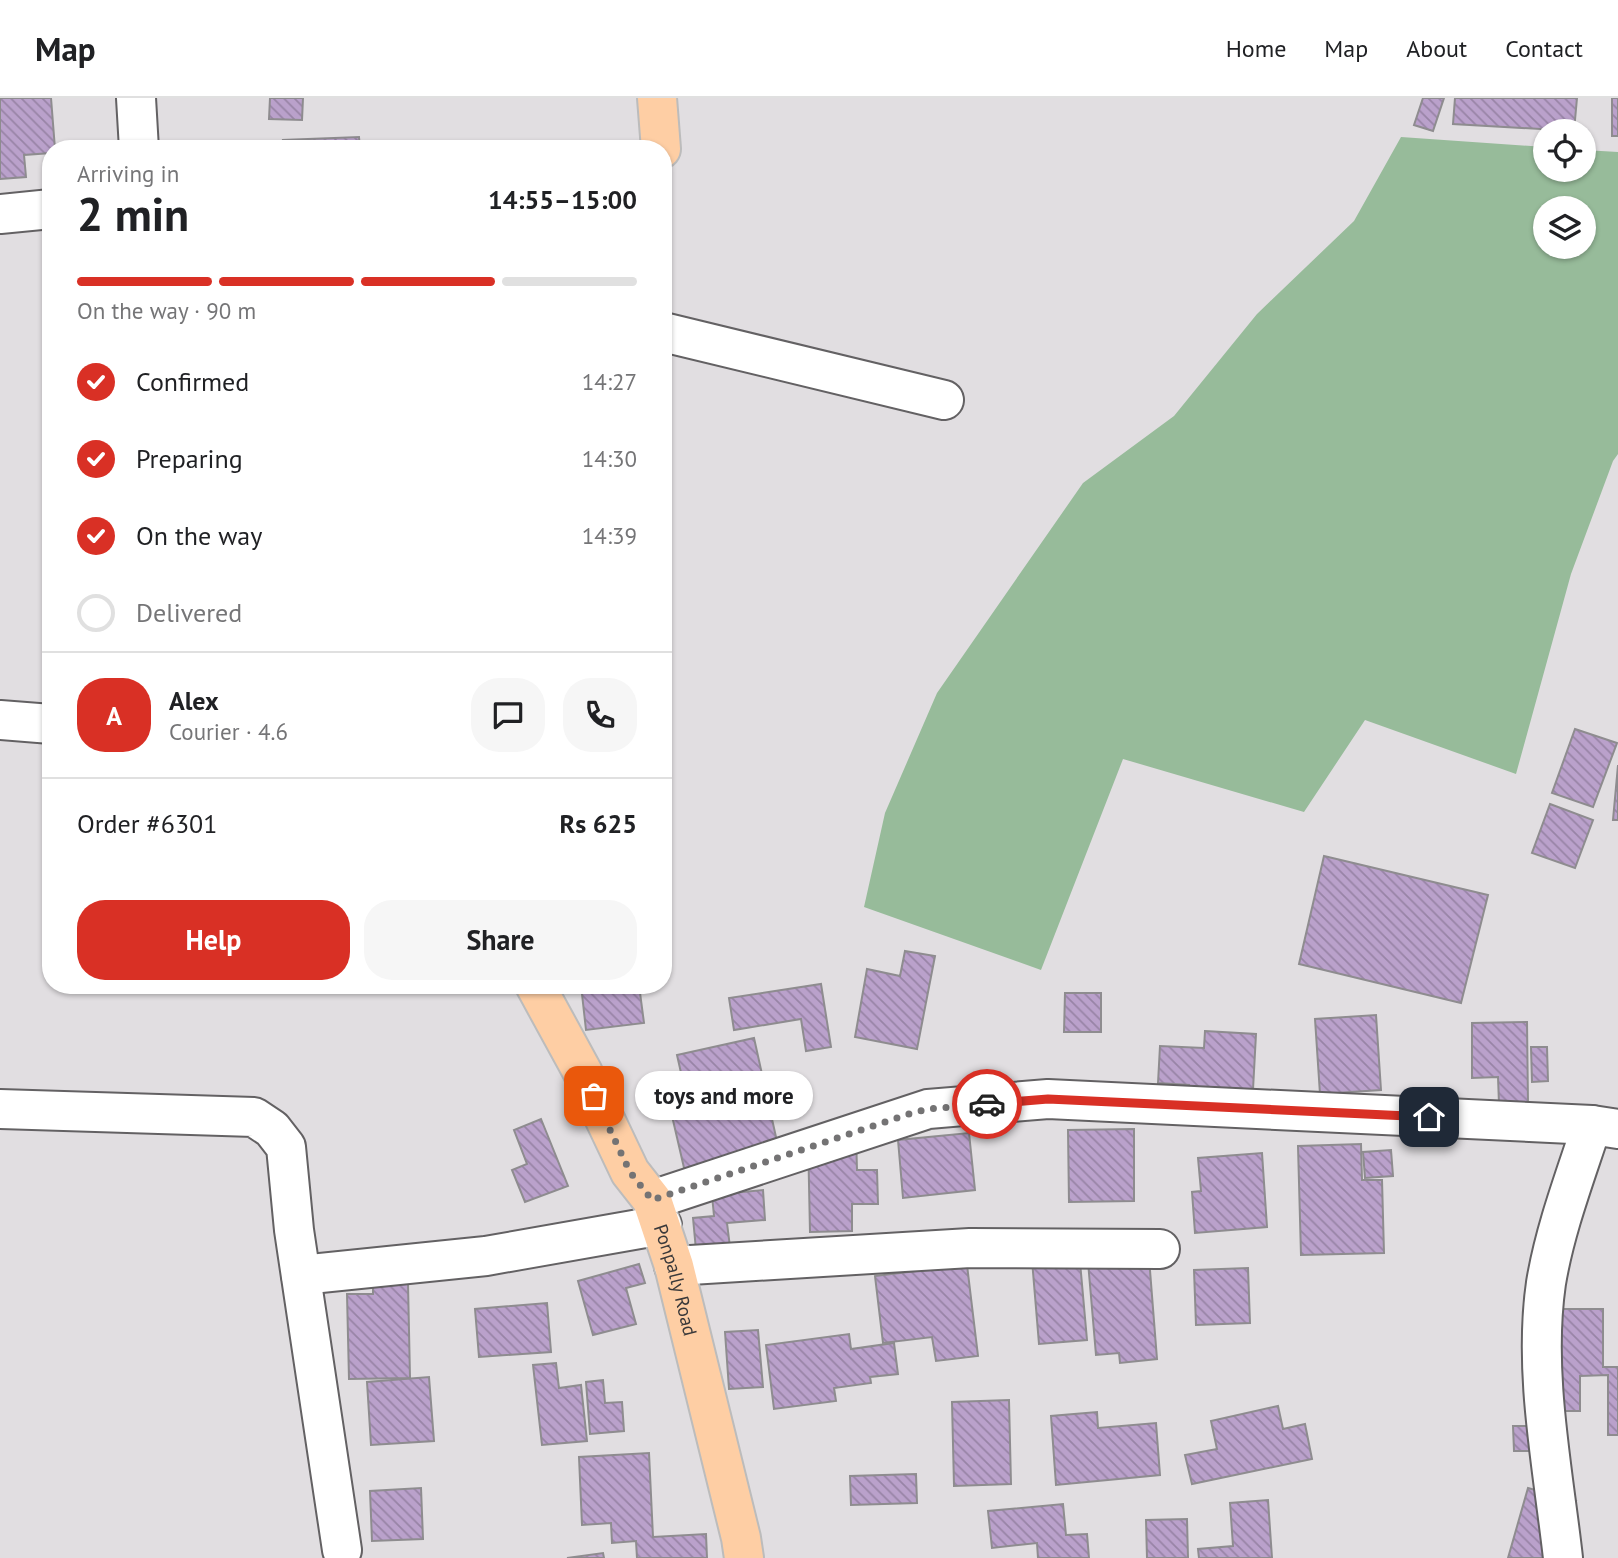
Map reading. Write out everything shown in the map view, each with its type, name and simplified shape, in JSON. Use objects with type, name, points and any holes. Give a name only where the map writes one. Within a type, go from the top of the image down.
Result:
[{"type":"main road","points":[[657,98],[660,140]]},
{"type":"main road","name":"Ponpally Road","points":[[539,994],[582,1071],[630,1172],[657,1212],[674,1266],[744,1558]]},
{"type":"street","points":[[136,98],[138,140]]},
{"type":"street","points":[[0,214],[42,210]]},
{"type":"street","points":[[672,334],[944,400]]},
{"type":"street","points":[[0,720],[42,723]]},
{"type":"street","points":[[301,1275],[486,1256],[657,1212],[909,1114],[942,1108],[1048,1099],[1605,1127],[1558,1228],[1546,1284],[1541,1351],[1563,1558]]},
{"type":"street","points":[[0,1110],[254,1117],[272,1129],[286,1147],[301,1275],[342,1550]]},
{"type":"street","points":[[674,1266],[970,1248],[1160,1249]]},
{"type":"green space","points":[[1401,137],[1533,146],[1533,182],[1596,182],[1596,151],[1618,152],[1618,454],[1613,461],[1571,574],[1516,774],[1365,720],[1304,812],[1123,759],[1041,970],[864,907],[885,813],[937,693],[1083,483],[1174,416],[1257,314],[1354,221]]},
{"type":"building","points":[[0,98],[51,98],[54,140],[42,140],[42,154],[24,155],[26,177],[0,179]]},
{"type":"building","points":[[270,98],[303,98],[302,120],[269,119]]},
{"type":"building","points":[[1423,98],[1444,98],[1433,131],[1414,125]]},
{"type":"building","points":[[1455,98],[1577,98],[1575,119],[1533,119],[1533,129],[1453,124]]},
{"type":"building","points":[[1612,98],[1618,98],[1618,136],[1612,136]]},
{"type":"building","points":[[359,137],[359,140],[283,140]]},
{"type":"building","points":[[1575,729],[1617,743],[1593,807],[1552,793]]},
{"type":"building","points":[[1618,765],[1618,820],[1613,820]]},
{"type":"building","points":[[1550,804],[1593,820],[1575,868],[1532,853]]},
{"type":"building","points":[[1324,856],[1488,895],[1461,1003],[1299,964]]},
{"type":"building","points":[[905,951],[935,956],[917,1049],[855,1037],[867,969],[900,976]]},
{"type":"building","points":[[821,984],[831,1047],[806,1051],[801,1019],[734,1030],[729,998]]},
{"type":"building","points":[[1065,993],[1101,993],[1101,1032],[1064,1032]]},
{"type":"building","points":[[582,994],[640,994],[644,1023],[586,1030]]},
{"type":"building","points":[[1376,1015],[1381,1090],[1320,1094],[1315,1019]]},
{"type":"building","points":[[1527,1022],[1528,1104],[1499,1104],[1498,1077],[1472,1078],[1472,1023]]},
{"type":"building","points":[[1205,1031],[1256,1034],[1252,1108],[1188,1105],[1189,1085],[1158,1083],[1160,1046],[1204,1048]]},
{"type":"building","points":[[754,1038],[782,1164],[688,1185],[666,1090],[684,1086],[677,1055]]},
{"type":"building","points":[[1531,1047],[1547,1047],[1548,1081],[1532,1082]]},
{"type":"building","points":[[541,1119],[568,1186],[525,1202],[512,1170],[527,1164],[514,1130]]},
{"type":"building","points":[[1134,1129],[1134,1201],[1069,1202],[1068,1130]]},
{"type":"building","points":[[969,1133],[975,1190],[903,1198],[898,1140]]},
{"type":"building","points":[[856,1135],[857,1170],[877,1170],[878,1204],[852,1204],[852,1231],[810,1232],[808,1136]]},
{"type":"building","points":[[1361,1144],[1362,1180],[1382,1180],[1384,1253],[1301,1255],[1298,1146]]},
{"type":"building","points":[[1391,1150],[1393,1176],[1365,1178],[1363,1152]]},
{"type":"building","points":[[1262,1153],[1267,1227],[1195,1233],[1192,1192],[1201,1191],[1198,1158]]},
{"type":"building","points":[[763,1190],[765,1220],[727,1223],[730,1247],[696,1250],[693,1218],[714,1216],[712,1195]]},
{"type":"building","points":[[1148,1245],[1157,1359],[1120,1363],[1119,1353],[1096,1355],[1087,1250]]},
{"type":"building","points":[[1031,1248],[1080,1262],[1087,1340],[1039,1344]]},
{"type":"building","points":[[639,1264],[645,1283],[626,1288],[636,1324],[593,1335],[578,1281]]},
{"type":"building","points":[[967,1265],[978,1356],[936,1361],[932,1337],[883,1343],[875,1276]]},
{"type":"building","points":[[1248,1268],[1250,1323],[1196,1325],[1194,1270]]},
{"type":"building","points":[[408,1283],[410,1378],[349,1379],[347,1294],[373,1294],[373,1284]]},
{"type":"building","points":[[547,1303],[551,1352],[479,1357],[475,1309]]},
{"type":"building","points":[[1553,1309],[1603,1309],[1603,1367],[1618,1367],[1618,1435],[1608,1435],[1608,1375],[1580,1376],[1580,1411],[1553,1411]]},
{"type":"building","points":[[758,1330],[763,1387],[729,1389],[725,1332]]},
{"type":"building","points":[[849,1334],[851,1349],[894,1343],[898,1374],[870,1377],[871,1383],[834,1388],[836,1401],[774,1409],[766,1345]]},
{"type":"building","points":[[556,1363],[559,1388],[581,1385],[587,1441],[542,1445],[533,1365]]},
{"type":"building","points":[[429,1377],[434,1441],[371,1445],[367,1382]]},
{"type":"building","points":[[603,1380],[605,1403],[622,1402],[624,1431],[590,1434],[586,1382]]},
{"type":"building","points":[[1009,1400],[1011,1484],[954,1486],[952,1402]]},
{"type":"building","points":[[1278,1406],[1283,1429],[1305,1424],[1312,1459],[1192,1484],[1185,1455],[1217,1449],[1211,1421]]},
{"type":"building","points":[[1097,1412],[1098,1428],[1156,1423],[1160,1475],[1056,1485],[1051,1416]]},
{"type":"building","points":[[1513,1426],[1549,1426],[1549,1451],[1514,1451]]},
{"type":"building","points":[[649,1453],[653,1537],[706,1534],[707,1558],[637,1558],[636,1541],[612,1543],[611,1523],[582,1525],[579,1457]]},
{"type":"building","points":[[916,1474],[917,1503],[851,1505],[850,1476]]},
{"type":"building","points":[[421,1488],[423,1539],[372,1541],[370,1491]]},
{"type":"building","points":[[1528,1488],[1576,1501],[1559,1558],[1508,1558]]},
{"type":"building","points":[[1268,1500],[1272,1558],[1199,1558],[1198,1549],[1233,1546],[1230,1503]]},
{"type":"building","points":[[1063,1504],[1066,1535],[1087,1534],[1089,1558],[1038,1558],[1037,1543],[992,1548],[988,1511]]},
{"type":"building","points":[[1187,1519],[1188,1558],[1147,1558],[1146,1520]]},
{"type":"building","points":[[603,1553],[604,1558],[567,1558]]},
{"type":"way so far","points":[[594,1096],[630,1172],[652,1200],[909,1114],[928,1109],[987,1104]]},
{"type":"place","name":"toys and more","points":[[594,1096]]},
{"type":"route","points":[[987,1104],[1048,1099],[1429,1117]]}]
